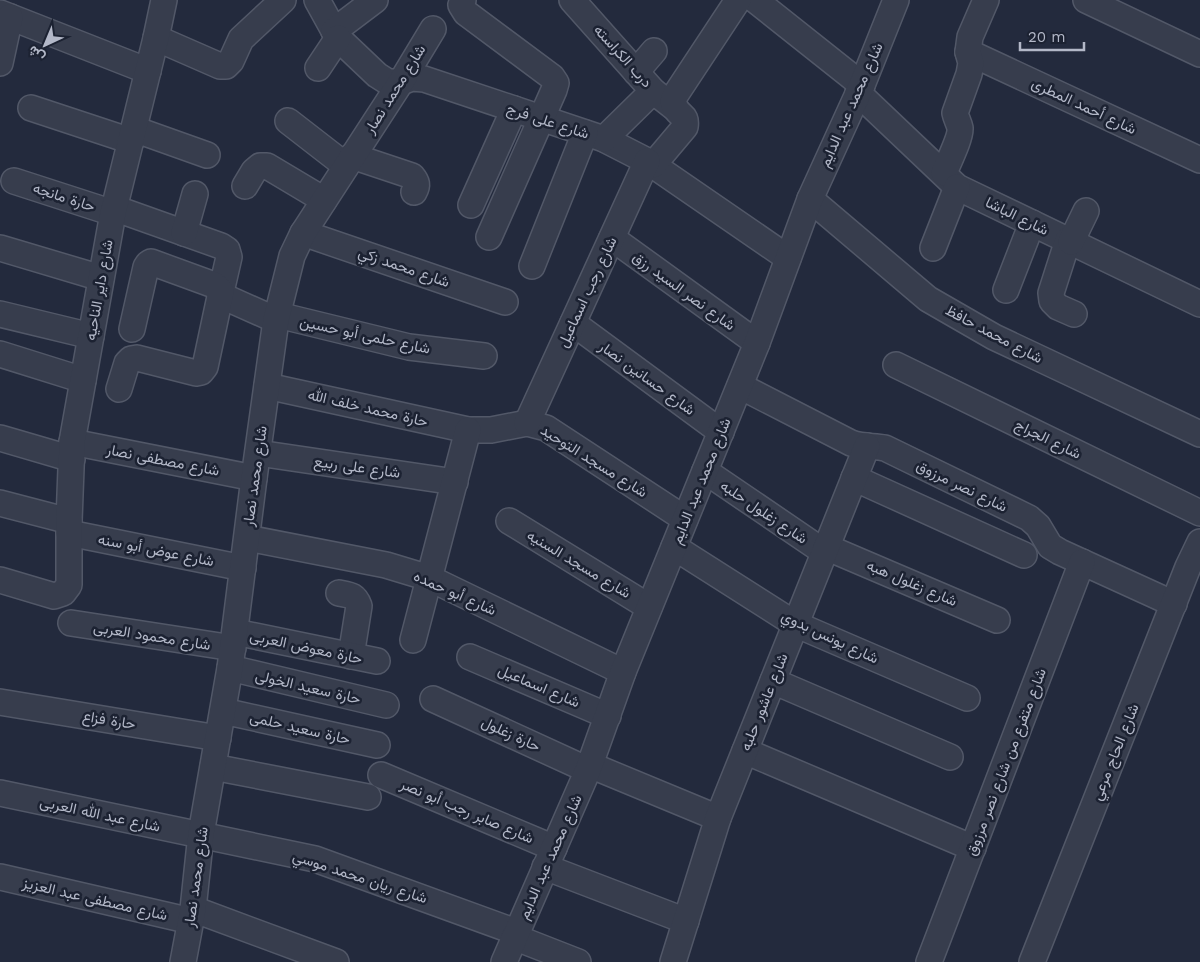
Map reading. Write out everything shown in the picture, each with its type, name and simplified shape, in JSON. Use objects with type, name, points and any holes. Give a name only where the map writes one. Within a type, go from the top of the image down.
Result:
[{"type":"street","name":"شارع داير الناحيه","points":[[0,580],[54,596],[64,593],[69,585],[72,450],[83,380],[114,210],[164,0]]},
{"type":"street","points":[[156,38],[220,66],[226,66],[231,61],[241,39],[283,0]]},
{"type":"street","name":"شارع على فرج","points":[[316,0],[336,34],[377,75],[388,82],[401,82],[412,78],[424,79],[594,136],[650,163],[788,258]]},
{"type":"street","points":[[318,68],[336,34],[375,0]]},
{"type":"street","points":[[463,0],[461,6],[466,13],[552,77],[556,83],[489,237]]},
{"type":"street","name":"درب الكراسته","points":[[572,0],[595,10],[636,72],[653,91],[676,109]]},
{"type":"street","name":"شارع محمد عبد الدايم","points":[[504,962],[589,767],[623,672],[757,343],[810,199],[860,89],[896,0]]},
{"type":"street","points":[[933,248],[960,135],[960,126],[955,112],[969,74],[971,63],[968,52],[970,37],[986,0]]},
{"type":"street","points":[[1086,0],[1200,54]]},
{"type":"street","points":[[676,109],[673,101],[676,94],[739,2]]},
{"type":"street","name":"شارع الباشا","points":[[739,2],[860,89],[950,180],[1032,223],[1200,304]]},
{"type":"street","points":[[0,63],[5,15],[148,71]]},
{"type":"street","name":"شارع محمد نصار","points":[[183,962],[192,915],[201,834],[233,650],[254,478],[277,318],[292,256],[303,233],[433,29]]},
{"type":"street","points":[[636,72],[654,51]]},
{"type":"street","name":"شارع أحمد المطرى","points":[[968,52],[1200,160]]},
{"type":"street","points":[[532,266],[594,136],[653,91]]},
{"type":"street","points":[[31,108],[206,155]]},
{"type":"street","points":[[472,205],[514,109]]},
{"type":"street","name":"شارع رجب اسماعيل","points":[[527,423],[612,238],[650,163],[685,126],[686,121],[683,115],[676,109]]},
{"type":"street","points":[[288,121],[349,161],[412,176],[416,181],[417,187],[414,192]]},
{"type":"street","points":[[245,186],[254,171],[260,166],[267,166],[324,200]]},
{"type":"street","name":"حارة مانجه","points":[[14,181],[114,210],[221,246],[227,250],[229,257],[221,294]]},
{"type":"street","points":[[184,232],[196,194]]},
{"type":"street","name":"شارع محمد حافظ","points":[[810,199],[928,299],[994,337],[1200,434]]},
{"type":"street","points":[[1074,314],[1058,307],[1052,302],[1051,293],[1069,241],[1086,211]]},
{"type":"street","points":[[1006,290],[1032,223]]},
{"type":"street","name":"شارع محمد زكي","points":[[303,233],[506,302]]},
{"type":"street","name":"شارع نصر السيد رزق","points":[[612,238],[757,343]]},
{"type":"street","points":[[0,248],[99,288]]},
{"type":"street","name":"شارع حلمى أبو حسين","points":[[99,288],[134,320],[146,267],[151,262],[214,285],[221,294],[277,318],[409,347],[484,356]]},
{"type":"street","points":[[119,389],[127,363],[131,359],[137,358],[196,373],[202,372],[205,367],[221,294]]},
{"type":"street","points":[[0,314],[91,336]]},
{"type":"street","name":"شارع حسانين نصار","points":[[573,324],[721,432]]},
{"type":"street","points":[[0,354],[83,380]]},
{"type":"street","name":"شارع الجراج","points":[[896,366],[1200,513]]},
{"type":"street","name":"حارة محمد خلف الله","points":[[267,386],[468,430]]},
{"type":"street","name":"شارع نصر مرزوق","points":[[740,386],[851,443],[859,446],[885,448],[1029,518],[1038,526],[1050,546],[1060,552],[1174,604]]},
{"type":"street","name":"شارع مسجد التوحيد","points":[[468,430],[491,430],[527,423],[546,428],[685,519]]},
{"type":"street","points":[[413,640],[468,430]]},
{"type":"street","name":"شارع مصطفى نصار","points":[[0,438],[254,478]]},
{"type":"street","name":"شارع عاشور حلبه","points":[[673,962],[718,818],[867,446]]},
{"type":"street","name":"شارع على ربيع","points":[[258,453],[455,482]]},
{"type":"street","name":"شارع زغلول حلبه","points":[[705,471],[825,550]]},
{"type":"street","points":[[854,478],[1024,555]]},
{"type":"street","name":"شارع عوض أبو سنه","points":[[0,503],[69,527],[243,568]]},
{"type":"street","name":"شارع مسجد السنيه","points":[[509,521],[649,607]]},
{"type":"street","name":"شارع أبو حمده","points":[[247,538],[386,565],[429,578],[623,672]]},
{"type":"street","name":"شارع الحاج مرعي","points":[[1032,962],[1174,604],[1194,570],[1200,542]]},
{"type":"street","name":"شارع يونس بدوي","points":[[674,547],[795,624],[966,698]]},
{"type":"street","name":"شارع زغلول هبه","points":[[825,550],[997,620]]},
{"type":"street","name":"شارع متفرع من شارع نصر مرزوق","points":[[929,962],[1082,562]]},
{"type":"street","points":[[339,593],[351,596],[359,606],[361,658],[346,696]]},
{"type":"street","name":"شارع محمود العربى","points":[[71,623],[233,650]]},
{"type":"street","name":"حارة معوض العربى","points":[[233,650],[361,658]]},
{"type":"street","name":"حارة سعيد الخولى","points":[[233,650],[346,696],[386,705]]},
{"type":"street","name":"شارع اسماعيل","points":[[470,657],[608,716]]},
{"type":"street","points":[[773,681],[950,757]]},
{"type":"street","name":"حارة زغلول","points":[[433,699],[589,767],[718,818]]},
{"type":"street","name":"حارة فزاع","points":[[0,702],[218,738]]},
{"type":"street","name":"حارة سعيد حلمى","points":[[223,711],[377,745]]},
{"type":"street","points":[[745,752],[973,848]]},
{"type":"street","points":[[213,767],[368,797]]},
{"type":"street","name":"شارع صابر رجب أبو نصر","points":[[381,775],[549,858],[686,921]]},
{"type":"street","name":"شارع عبد الله العربى","points":[[0,793],[201,834]]},
{"type":"street","name":"شارع ريان محمد موسي","points":[[201,834],[315,859],[515,934],[578,962]]},
{"type":"street","name":"شارع مصطفى عبد العزيز","points":[[0,877],[192,915],[336,962]]}]
